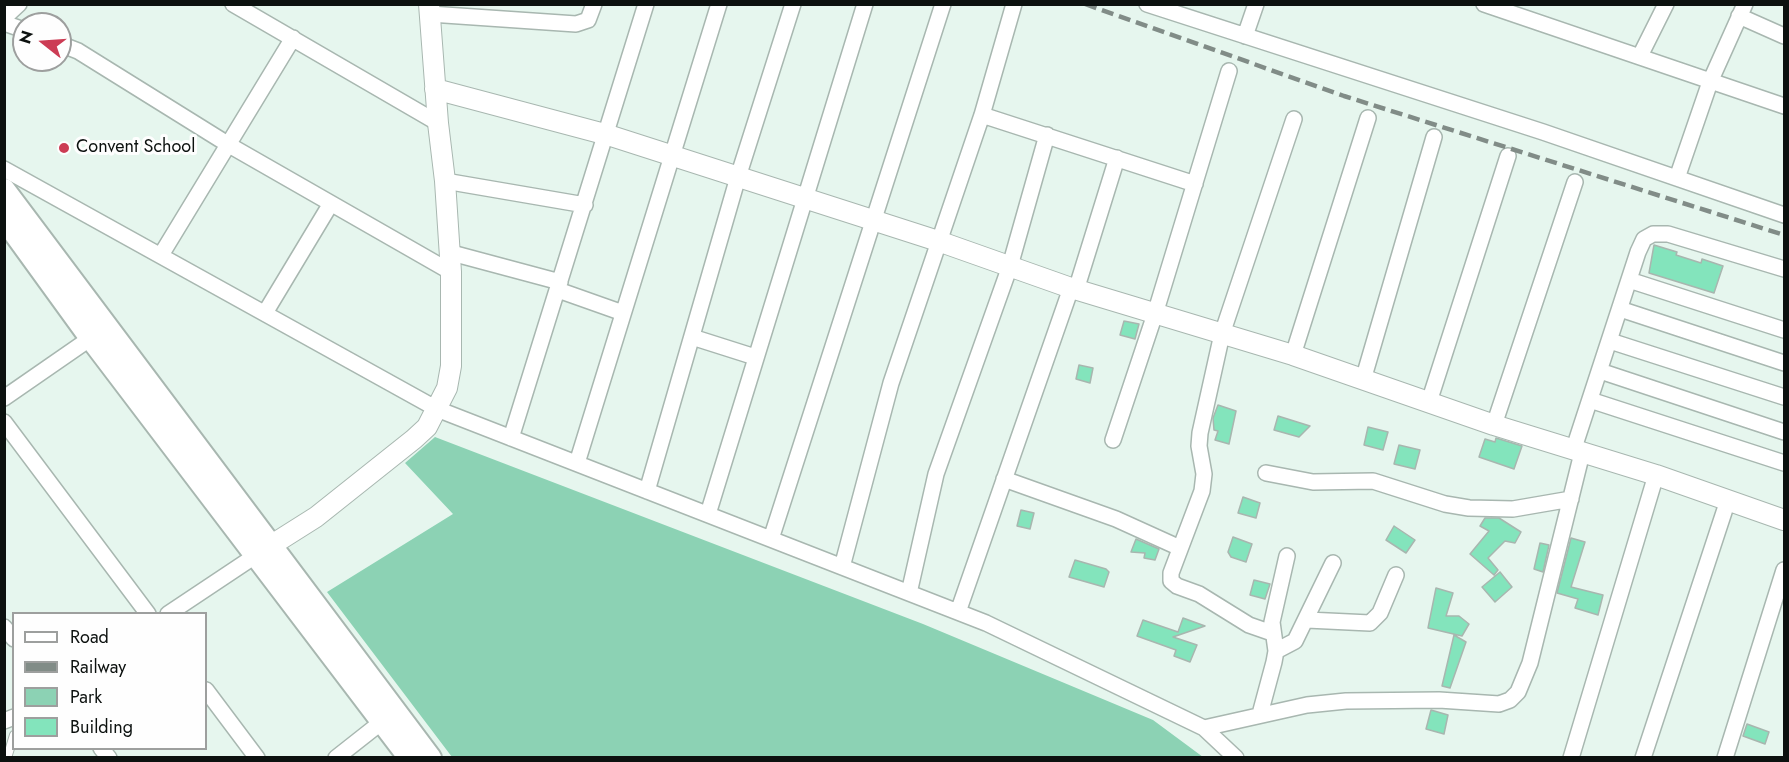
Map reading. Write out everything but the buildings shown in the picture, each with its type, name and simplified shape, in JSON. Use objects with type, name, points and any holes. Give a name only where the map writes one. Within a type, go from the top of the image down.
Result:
[{"type":"main road","points":[[4,190],[99,333]]},
{"type":"main road","points":[[4,218],[99,333],[262,551],[390,716],[430,758]]},
{"type":"main road","points":[[390,716],[410,758]]},
{"type":"street","points":[[233,4],[438,123]]},
{"type":"street","points":[[171,612],[316,517],[414,439],[427,427],[447,388],[451,366],[451,272],[448,252],[446,181],[438,123],[429,9],[490,11],[576,24],[588,20],[594,4]]},
{"type":"street","points":[[511,438],[608,135],[646,4]]},
{"type":"street","points":[[577,464],[719,4]]},
{"type":"street","points":[[647,491],[738,177],[793,4]]},
{"type":"street","points":[[708,514],[803,199],[865,4]]},
{"type":"street","points":[[771,539],[943,4]]},
{"type":"street","points":[[843,567],[891,383],[982,115],[1014,4]]},
{"type":"street","points":[[1147,4],[1543,132],[1785,215]]},
{"type":"street","points":[[1245,36],[1256,4]]},
{"type":"street","points":[[1484,4],[1785,106]]},
{"type":"street","points":[[1640,56],[1666,4]]},
{"type":"street","points":[[1677,178],[1710,82],[1742,10],[1785,36]]},
{"type":"street","points":[[161,255],[293,38]]},
{"type":"street","points":[[72,49],[330,205],[451,272]]},
{"type":"street","points":[[1113,440],[1155,314],[1229,71]]},
{"type":"street","points":[[435,90],[608,135],[938,241],[1074,289],[1293,355],[1494,425],[1656,475],[1785,520]]},
{"type":"street","points":[[982,115],[1195,184]]},
{"type":"street","points":[[1293,355],[1368,118]]},
{"type":"street","points":[[1272,633],[1239,620],[1171,581],[1172,566],[1202,491],[1204,474],[1199,446],[1200,433],[1222,334],[1294,119]]},
{"type":"street","points":[[909,593],[936,474],[1010,266],[1047,135]]},
{"type":"street","points":[[1363,380],[1434,137]]},
{"type":"street","points":[[1429,402],[1508,156]]},
{"type":"street","points":[[958,612],[1074,289],[1117,158]]},
{"type":"street","points":[[4,169],[437,409],[958,612],[1204,728],[1236,758]]},
{"type":"street","points":[[446,181],[585,205]]},
{"type":"street","points":[[1494,425],[1575,182]]},
{"type":"street","points":[[265,313],[330,205]]},
{"type":"street","points":[[1204,728],[1260,714],[1346,701],[1439,700],[1499,704],[1510,700],[1518,692],[1530,663],[1570,499],[1577,452],[1590,400],[1644,239],[1653,234],[1684,238],[1785,269]]},
{"type":"street","points":[[448,252],[559,286],[623,313]]},
{"type":"street","points":[[1629,280],[1785,330]]},
{"type":"street","points":[[1620,309],[1785,363]]},
{"type":"street","points":[[4,398],[99,333]]},
{"type":"street","points":[[692,337],[755,357]]},
{"type":"street","points":[[1610,341],[1785,397]]},
{"type":"street","points":[[1600,370],[1785,432]]},
{"type":"street","points":[[1590,400],[1785,463]]},
{"type":"street","points":[[4,422],[146,612]]},
{"type":"street","points":[[1266,473],[1305,481],[1373,481],[1445,504],[1469,508],[1513,509],[1570,499]]},
{"type":"street","points":[[1571,758],[1656,475]]},
{"type":"street","points":[[1004,479],[1116,519],[1180,548]]},
{"type":"street","points":[[1643,758],[1728,500]]},
{"type":"street","points":[[1260,714],[1276,651],[1272,622],[1287,556]]},
{"type":"street","points":[[1276,651],[1295,641],[1333,563]]},
{"type":"street","points":[[1725,758],[1785,570]]},
{"type":"street","points":[[1307,620],[1370,623],[1380,613],[1396,575]]},
{"type":"street","points":[[207,691],[257,758]]},
{"type":"street","points":[[336,758],[390,716]]},
{"type":"lane","points":[[7,758],[12,742]]},
{"type":"green space","points":[[435,437],[923,624],[1153,720],[1203,757],[452,757],[327,592],[453,514],[405,463]]},
{"type":"railway","points":[[1085,4],[1344,96],[1784,235]]},
{"type":"place","name":"Convent School","points":[[64,148]]}]
